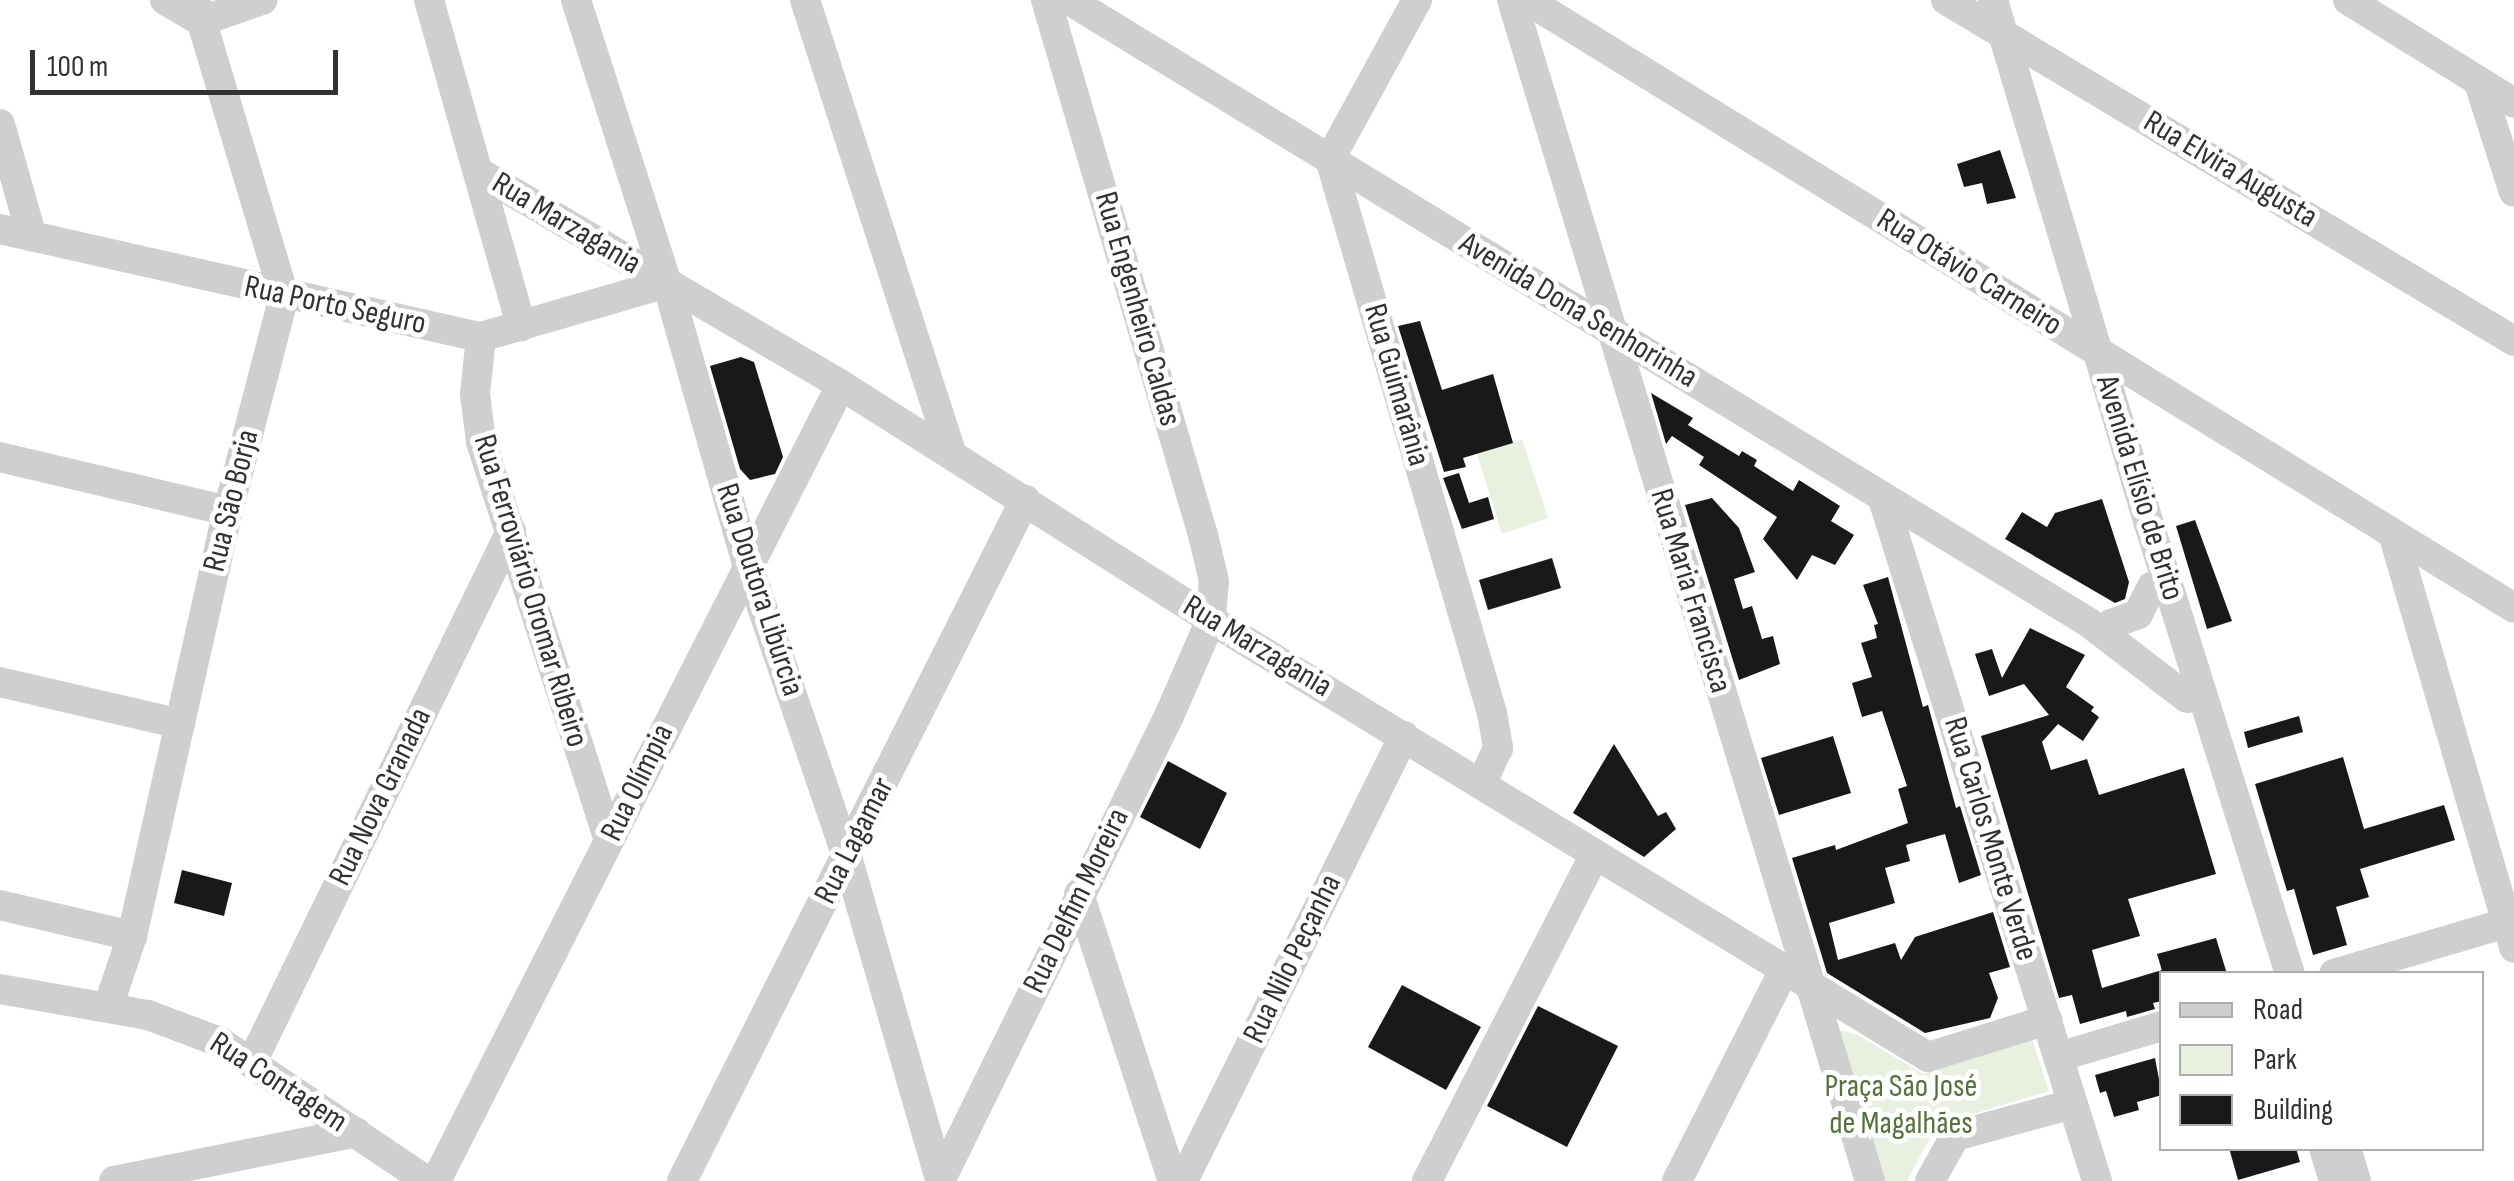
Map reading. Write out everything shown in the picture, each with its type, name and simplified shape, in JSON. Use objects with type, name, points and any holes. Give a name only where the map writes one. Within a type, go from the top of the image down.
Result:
[{"type":"street","points":[[165,0],[198,10],[262,0]]},
{"type":"street","points":[[429,0],[521,326]]},
{"type":"street","name":"Rua Doutora Libúrcia","points":[[576,0],[667,284],[747,563],[847,858],[940,1181]]},
{"type":"street","points":[[805,0],[952,454]]},
{"type":"street","name":"Rua Engenheiro Caldas","points":[[1046,0],[1203,536],[1214,580],[1211,620]]},
{"type":"street","name":"Avenida Dona Senhorinha","points":[[1069,0],[1882,496],[2099,623],[2186,680]]},
{"type":"street","points":[[1330,159],[1417,0]]},
{"type":"street","name":"Rua Maria Francisca","points":[[1512,0],[1612,331],[1796,978],[1870,1181]]},
{"type":"street","name":"Rua Otávio Carneiro","points":[[1527,0],[2394,538],[2514,608]]},
{"type":"street","name":"Rua Elvira Augusta","points":[[1946,0],[1988,14],[2514,340]]},
{"type":"street","points":[[2348,0],[2514,103]]},
{"type":"street","points":[[198,10],[284,296]]},
{"type":"street","name":"Avenida Elísio de Brito","points":[[1988,14],[2089,346],[2269,971]]},
{"type":"street","points":[[2478,84],[2514,192]]},
{"type":"street","points":[[0,124],[32,237]]},
{"type":"street","name":"Rua Guimarânia","points":[[1330,159],[1492,713],[1498,748],[1481,784]]},
{"type":"street","name":"Rua Marzagania","points":[[480,173],[841,385],[1211,620],[1928,1057],[2047,1020]]},
{"type":"street","name":"Rua Porto Seguro","points":[[0,229],[284,296],[481,337],[667,284]]},
{"type":"street","name":"Rua São Borja","points":[[108,1007],[132,936],[228,511],[284,296]]},
{"type":"street","name":"Rua Ferroviário Oromar Ribeiro","points":[[481,337],[476,416],[609,840]]},
{"type":"street","name":"Avenida Elísio de Brito","points":[[2089,346],[2152,586],[2289,971]]},
{"type":"street","name":"Rua Olímpia","points":[[436,1181],[747,563],[841,385]]},
{"type":"street","points":[[0,457],[228,511]]},
{"type":"street","name":"Rua Carlos Monte Verde","points":[[1882,496],[2097,1181]]},
{"type":"street","name":"Rua Lagamar","points":[[682,1181],[1025,500]]},
{"type":"street","name":"Rua Nova Granada","points":[[252,1062],[511,531]]},
{"type":"street","points":[[2348,971],[2510,936],[2394,538]]},
{"type":"street","points":[[2099,623],[2138,614],[2152,586]]},
{"type":"street","name":"Rua Delfim Moreira","points":[[940,1181],[1169,716],[1211,620]]},
{"type":"street","points":[[0,682],[180,724]]},
{"type":"street","name":"Rua Nilo Peçanha","points":[[1183,1181],[1404,736]]},
{"type":"street","points":[[1426,1181],[1594,856]]},
{"type":"street","points":[[1079,894],[1174,1181]]},
{"type":"street","points":[[0,905],[132,936]]},
{"type":"street","points":[[1678,1181],[1796,978]]},
{"type":"street","name":"Rua Contagem","points":[[0,989],[108,1007],[186,1026],[252,1062],[428,1181]]},
{"type":"street","points":[[2058,1057],[2159,1027]]},
{"type":"street","points":[[1930,1181],[1955,1136],[2073,1104]]},
{"type":"street","points":[[114,1181],[356,1132]]},
{"type":"street","points":[[2325,1151],[2334,1181]]},
{"type":"street","points":[[2347,1151],[2356,1181]]},
{"type":"green space","points":[[1522,440],[1548,518],[1502,534],[1477,454]]},
{"type":"green space","name":"Praça São José de Magalhães","points":[[1836,1029],[1858,1035],[1923,1074],[2032,1039],[2049,1091],[1937,1125],[1907,1181],[1885,1181]]},
{"type":"building","points":[[2000,150],[2016,198],[1987,204],[1982,183],[1964,187],[1957,164]]},
{"type":"building","points":[[1420,321],[1442,390],[1493,374],[1513,443],[1463,458],[1466,467],[1444,472],[1398,326]]},
{"type":"building","points":[[741,357],[754,362],[783,457],[775,474],[750,480],[740,469],[710,366]]},
{"type":"building","points":[[1651,393],[1693,418],[1688,425],[1739,456],[1742,451],[1757,460],[1754,466],[1793,491],[1799,480],[1840,506],[1831,521],[1854,535],[1835,565],[1812,555],[1797,580],[1763,539],[1777,517],[1699,465],[1704,457],[1672,436],[1666,444]]},
{"type":"building","points":[[1459,473],[1469,503],[1488,497],[1494,519],[1462,529],[1443,478]]},
{"type":"building","points":[[1712,498],[1739,528],[1755,572],[1734,579],[1743,609],[1752,606],[1762,639],[1773,636],[1780,664],[1739,680],[1685,505]]},
{"type":"building","points":[[2102,499],[2129,582],[2125,599],[2115,603],[2005,539],[2022,512],[2047,527],[2055,513]]},
{"type":"building","points":[[2195,520],[2232,621],[2207,629],[2176,526]]},
{"type":"building","points":[[1552,558],[1561,588],[1488,610],[1479,580]]},
{"type":"building","points":[[1888,577],[1923,707],[1928,705],[1956,808],[1960,806],[1981,875],[1959,883],[1945,834],[1906,845],[1910,861],[1885,868],[1895,903],[1829,923],[1838,960],[1895,943],[1901,960],[1915,937],[1993,912],[2010,967],[1989,973],[1998,998],[1990,1018],[1925,1033],[1827,973],[1792,858],[1835,845],[1836,850],[1908,823],[1898,789],[1907,786],[1882,711],[1862,717],[1852,683],[1872,677],[1861,643],[1877,638],[1874,625],[1878,624],[1863,585]]},
{"type":"building","points":[[2030,628],[2085,655],[2066,687],[2094,707],[2091,711],[2099,717],[2083,741],[2058,724],[2042,742],[2051,770],[2087,759],[2099,795],[2184,768],[2216,874],[2128,899],[2140,936],[2092,950],[2102,988],[2162,970],[2159,1002],[2153,1003],[2155,1009],[2127,1017],[2126,1011],[2080,1024],[2072,995],[2059,998],[1981,736],[2049,715],[2024,684],[1989,696],[1975,654],[1992,649],[2002,678]]},
{"type":"building","points":[[2299,716],[2303,732],[2248,748],[2244,732]]},
{"type":"building","points":[[1833,736],[1851,793],[1779,815],[1761,758]]},
{"type":"building","points":[[1614,744],[1658,816],[1666,812],[1676,829],[1644,857],[1573,813]]},
{"type":"building","points":[[2343,757],[2364,829],[2444,805],[2455,840],[2360,869],[2369,897],[2336,907],[2347,945],[2313,955],[2294,889],[2287,891],[2255,784]]},
{"type":"building","points":[[1168,761],[1227,793],[1200,849],[1140,817]]},
{"type":"building","points":[[182,870],[232,883],[224,916],[174,903]]},
{"type":"building","points":[[2216,938],[2226,971],[2162,971],[2157,954]]},
{"type":"building","points":[[1402,985],[1481,1027],[1446,1090],[1368,1047]]},
{"type":"building","points":[[1538,1006],[1618,1046],[1567,1147],[1487,1106]]},
{"type":"building","points":[[2155,1058],[2159,1096],[2137,1102],[2139,1110],[2114,1117],[2106,1091],[2100,1093],[2095,1075]]},
{"type":"building","points":[[2230,1151],[2297,1151],[2300,1162],[2238,1180]]}]
